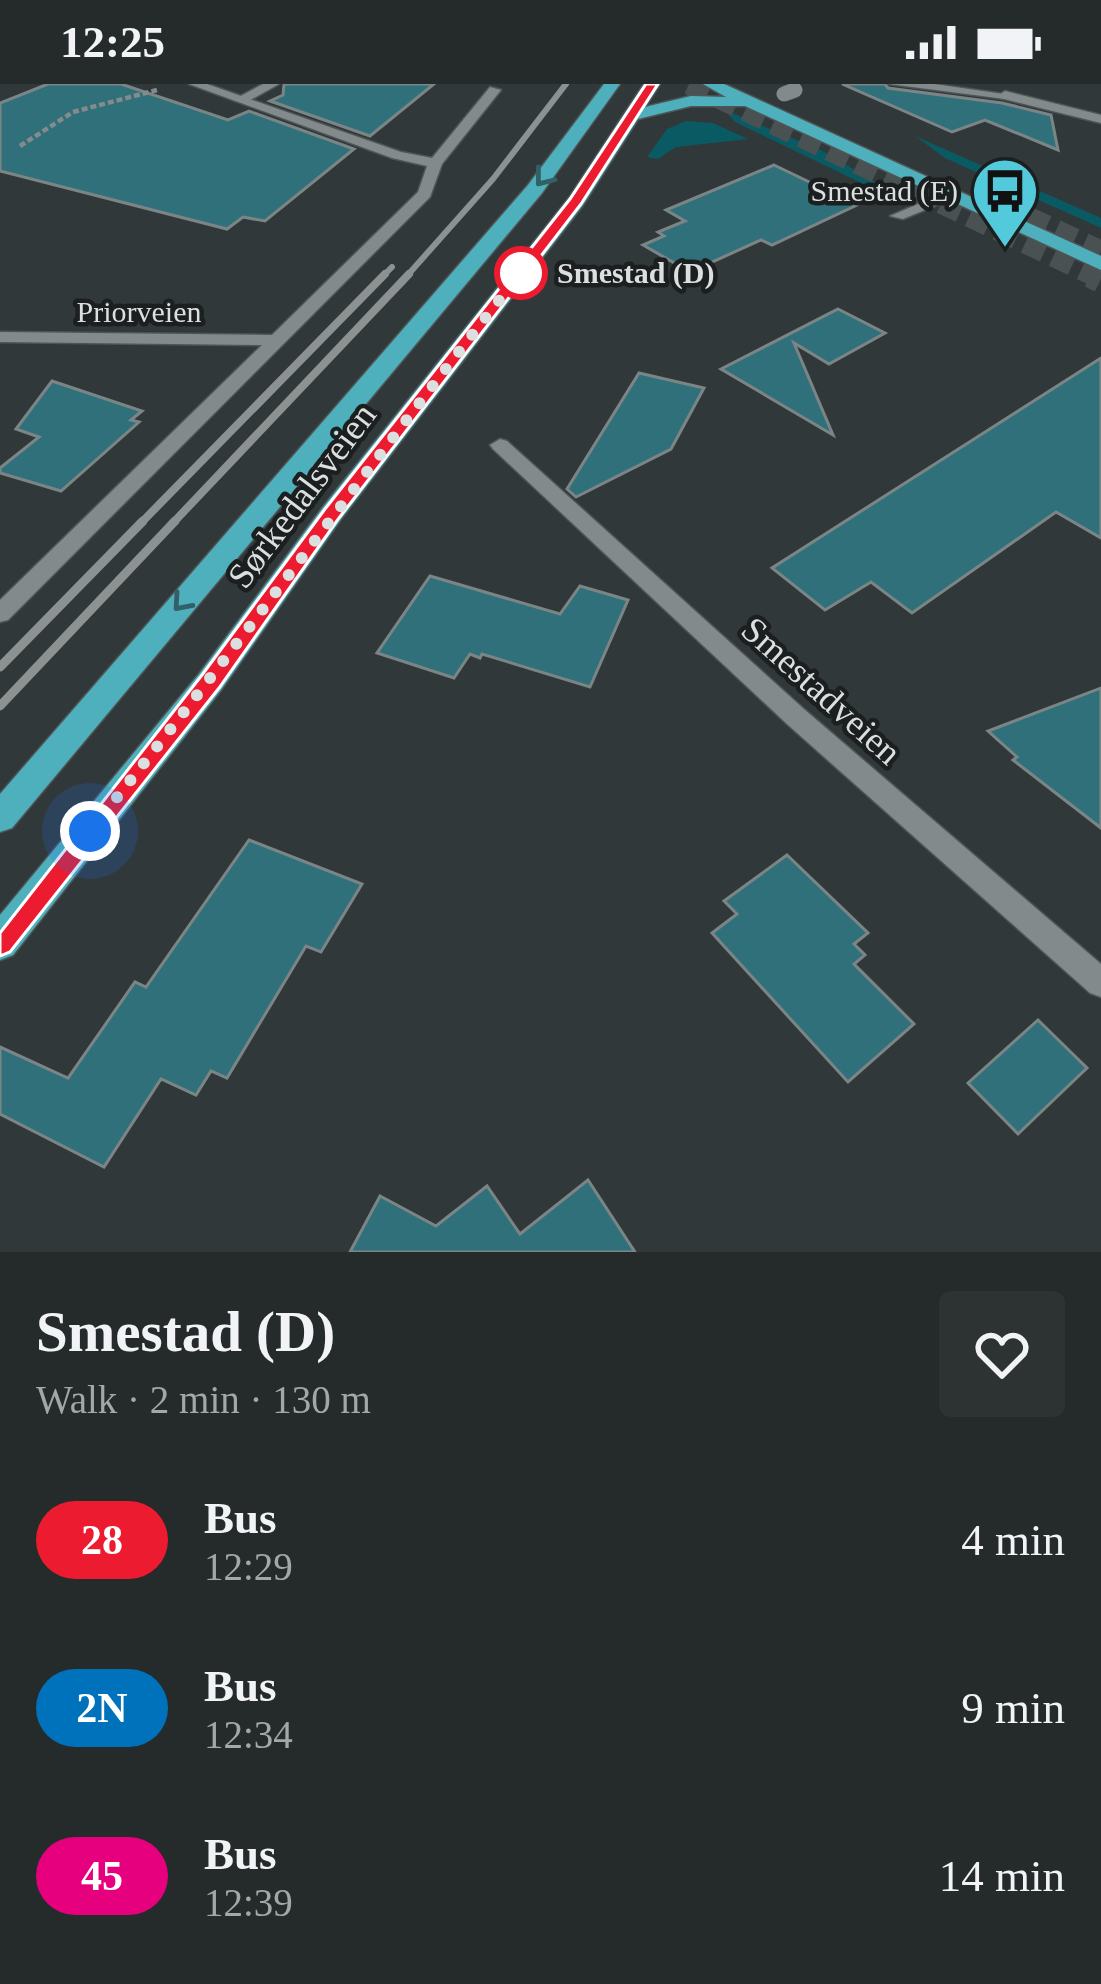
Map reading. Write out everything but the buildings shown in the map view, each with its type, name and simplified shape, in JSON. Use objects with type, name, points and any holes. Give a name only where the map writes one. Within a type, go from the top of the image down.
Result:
[{"type":"main road","name":"Sørkedalsveien","points":[[0,818],[535,189],[612,84]]},
{"type":"main road","name":"Sørkedalsveien","points":[[0,943],[210,682],[332,513],[576,201],[652,84]]},
{"type":"main road","points":[[711,84],[1101,264]]},
{"type":"main road","points":[[634,115],[691,101],[755,104]]},
{"type":"street","points":[[195,84],[435,164]]},
{"type":"street","points":[[241,100],[273,84]]},
{"type":"street","points":[[755,104],[811,84]]},
{"type":"street","points":[[895,84],[1101,105]]},
{"type":"street","points":[[0,614],[425,194],[435,164],[495,90]]},
{"type":"street","points":[[1006,95],[1101,119]]},
{"type":"street","points":[[898,216],[951,194]]},
{"type":"street","name":"Priorveien","points":[[0,337],[278,340]]},
{"type":"street","name":"Smestadveien","points":[[500,445],[796,717],[1101,983]]},
{"type":"path","points":[[20,146],[41,137],[55,122],[138,91],[157,90]]},
{"type":"shaded area","points":[[725,110],[821,150],[894,193],[884,194],[735,122]]},
{"type":"shaded area","points":[[686,121],[713,123],[748,139],[676,147],[658,159],[647,157],[667,129]]},
{"type":"shaded area","points":[[915,136],[1101,218],[1101,228],[945,158]]},
{"type":"tunnel","points":[[689,84],[1097,277]]},
{"type":"tunnel","points":[[1028,217],[1101,251]]},
{"type":"tunnel","points":[[1091,274],[1097,277]]},
{"type":"tunnel","points":[[1097,277],[1101,279]]},
{"type":"railway","points":[[406,277],[493,179],[566,84]]},
{"type":"railway","points":[[385,274],[392,267]]},
{"type":"railway","points":[[140,524],[385,274]]},
{"type":"railway","points":[[382,277],[385,274]]},
{"type":"railway","points":[[172,524],[409,274]]},
{"type":"railway","points":[[0,667],[143,521]]},
{"type":"railway","points":[[0,706],[175,521]]},
{"type":"bus line","name":"28","points":[[0,943],[210,682],[332,513],[576,201],[652,84]]},
{"type":"place","name":"Smestad (E)","points":[[1005,250]]},
{"type":"place","name":"Smestad (D)","points":[[521,273]]},
{"type":"route","points":[[90,831],[210,682],[332,513],[524,269],[521,273]]}]
